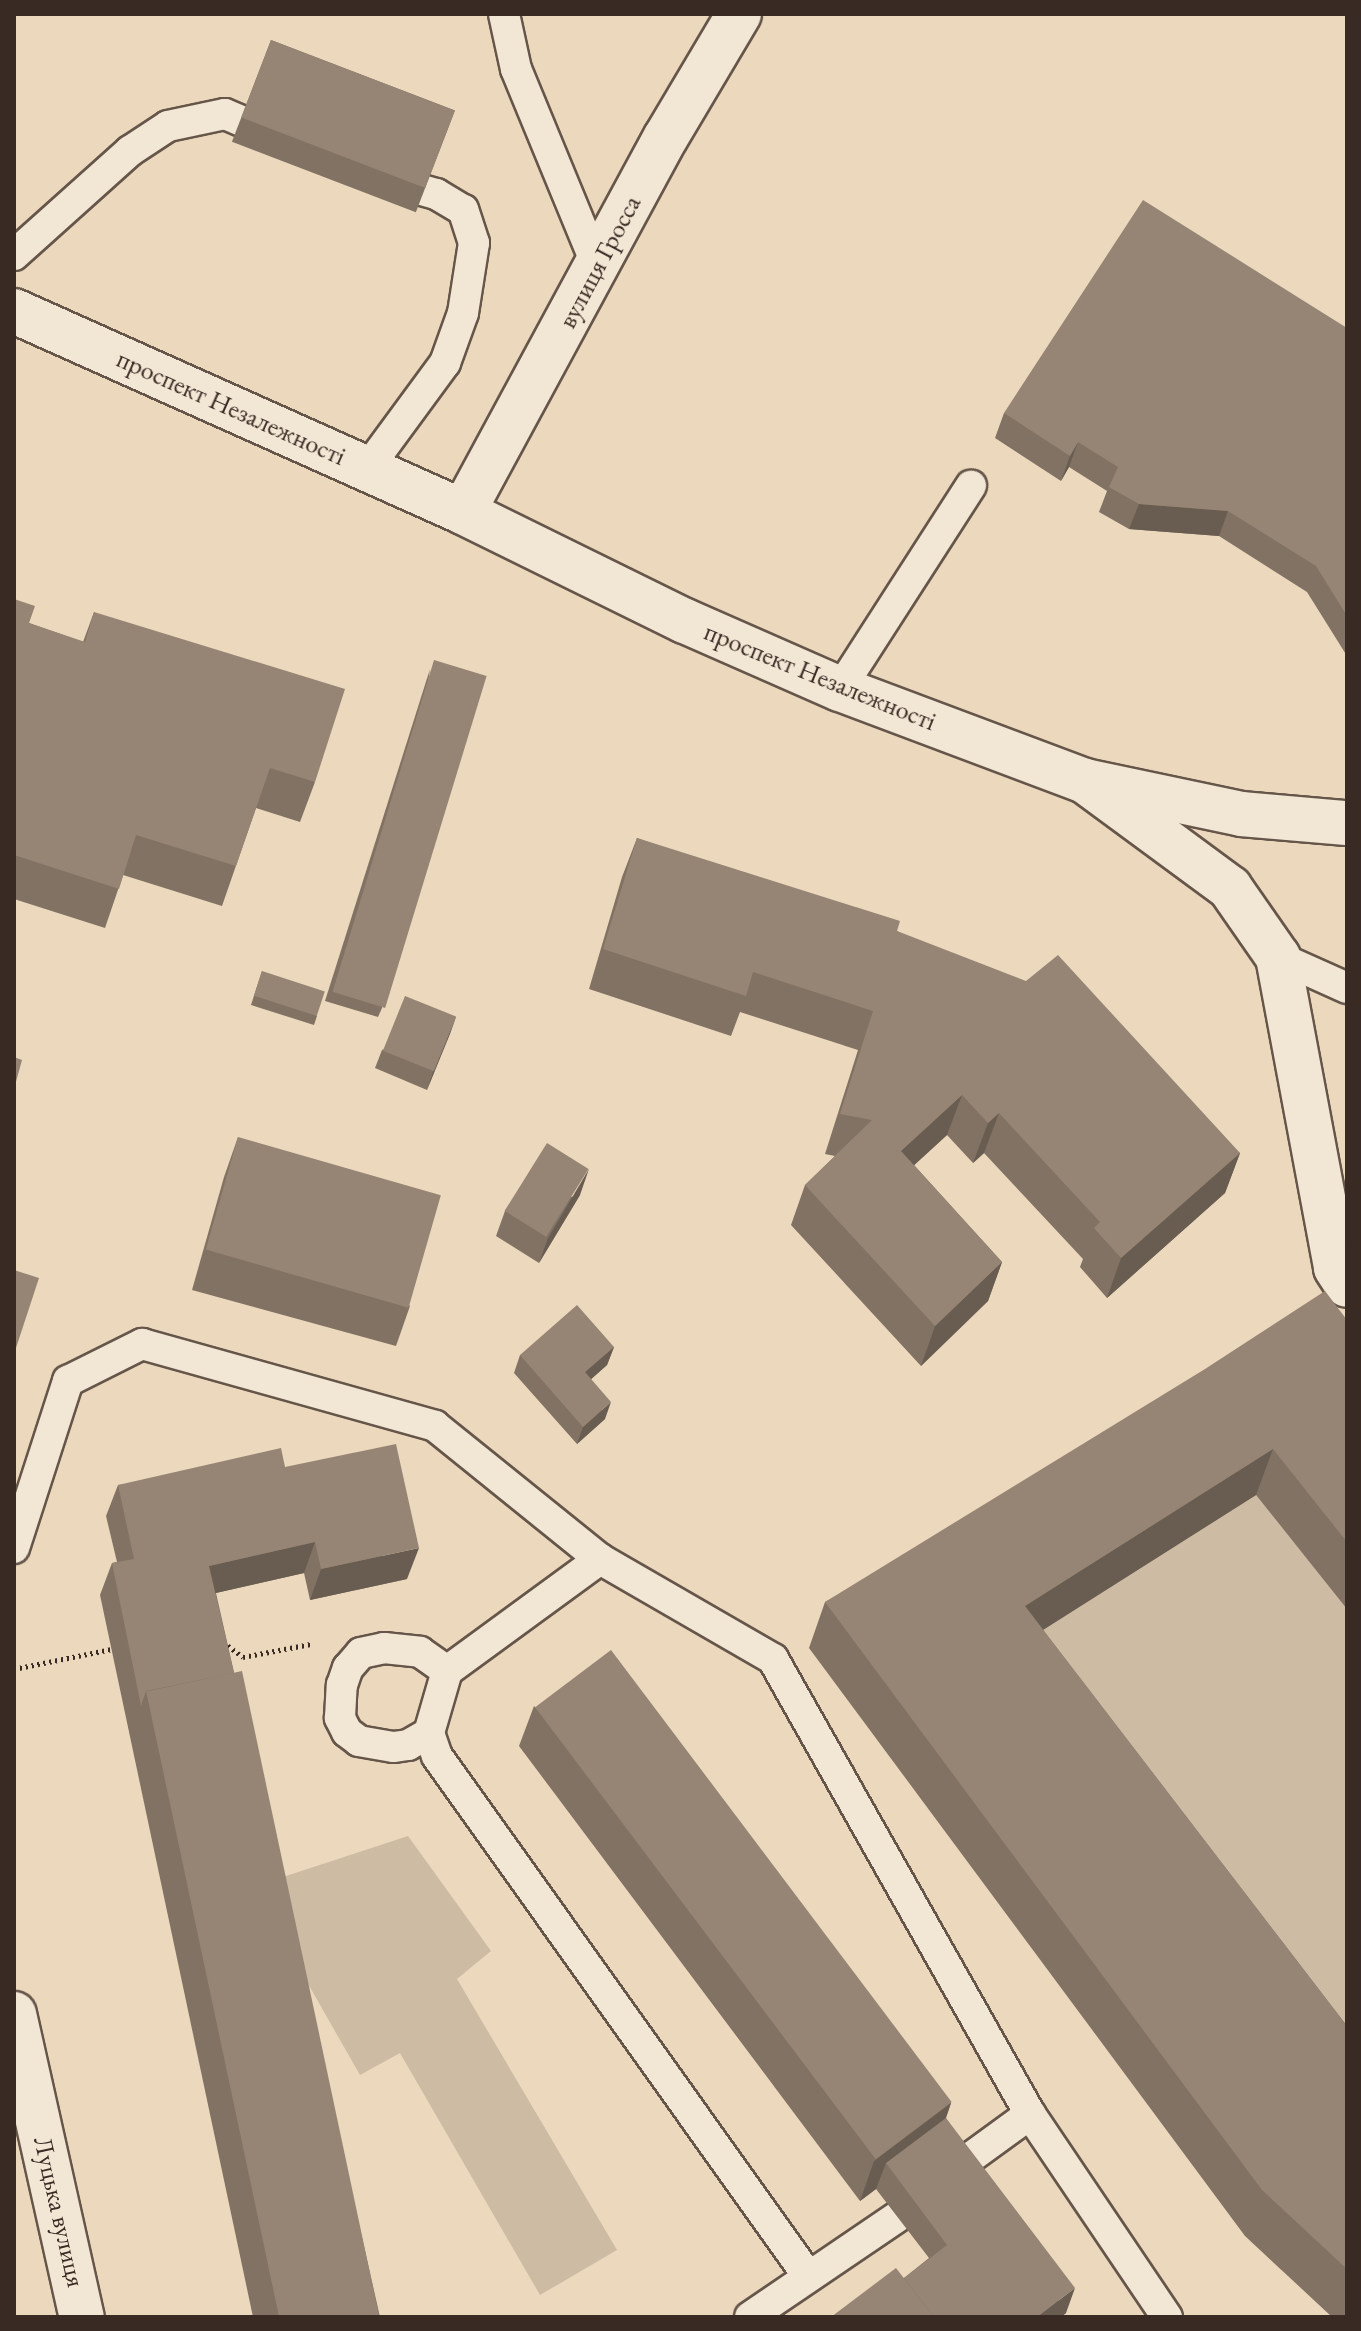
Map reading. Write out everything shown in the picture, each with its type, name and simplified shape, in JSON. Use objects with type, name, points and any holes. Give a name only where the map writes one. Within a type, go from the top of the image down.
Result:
[{"type":"street","name":"вулиця Гросса","points":[[463,512],[666,137],[739,14]]},
{"type":"street","name":"проспект Незалежності","points":[[14,311],[463,512],[685,621],[840,689],[1085,781],[1230,888],[1278,957],[1336,1268],[1347,1285]]},
{"type":"street","points":[[1085,781],[1241,814],[1347,823]]},
{"type":"street","name":"Луцька вулиця","points":[[14,2014],[82,2317]]},
{"type":"lane","points":[[504,14],[516,69],[597,266]]},
{"type":"lane","points":[[14,255],[130,151],[168,126],[225,114],[310,150]]},
{"type":"lane","points":[[365,172],[436,194],[463,210],[474,243],[463,313],[445,363],[367,469]]},
{"type":"lane","points":[[840,689],[971,486]]},
{"type":"lane","points":[[1278,957],[1347,988]]},
{"type":"lane","points":[[14,1548],[68,1381],[142,1344],[435,1426],[600,1559],[773,1659],[1030,2114],[1167,2317]]},
{"type":"lane","points":[[600,1559],[447,1671],[429,1733],[437,1756],[808,2276]]},
{"type":"lane","points":[[429,1733],[408,1745],[393,1747],[359,1741],[347,1732],[340,1718],[342,1685],[348,1668],[361,1653],[384,1648],[420,1652],[447,1671]]},
{"type":"lane","points":[[956,2168],[1030,2114]]},
{"type":"lane","points":[[750,2317],[897,2217]]},
{"type":"path","points":[[218,1639],[243,1657],[356,1635],[361,1653]]},
{"type":"path","points":[[14,1669],[112,1649]]},
{"type":"shaded area","points":[[1256,1495],[1347,1608],[1347,2094],[1008,1652]]},
{"type":"shaded area","points":[[408,1836],[491,1951],[457,1979],[617,2250],[540,2295],[400,2053],[360,2075],[291,1954],[277,1879]]},
{"type":"building","points":[[271,40],[455,111],[425,188],[241,117]]},
{"type":"building","points":[[1143,200],[1347,328],[1347,616],[1316,566],[1228,511],[1139,504],[1109,487],[1118,467],[1078,442],[1070,456],[1004,413]]},
{"type":"building","points":[[14,599],[35,606],[29,623],[85,642],[94,612],[345,689],[315,782],[270,768],[236,866],[136,835],[119,889],[14,855]]},
{"type":"building","points":[[434,660],[487,676],[385,1008],[333,992]]},
{"type":"building","points":[[637,838],[900,921],[897,931],[1026,981],[1058,955],[1240,1153],[1121,1258],[1094,1228],[1100,1222],[999,1113],[988,1123],[962,1095],[901,1151],[1002,1262],[935,1326],[805,1185],[872,1120],[840,1114],[873,1011],[753,972],[746,996],[603,949]]},
{"type":"building","points":[[262,971],[325,991],[317,1016],[254,996]]},
{"type":"building","points":[[405,996],[456,1017],[434,1071],[383,1051]]},
{"type":"building","points":[[14,1057],[22,1060],[14,1089]]},
{"type":"building","points":[[238,1137],[441,1195],[409,1308],[206,1249]]},
{"type":"building","points":[[547,1143],[589,1169],[546,1237],[505,1211]]},
{"type":"building","points":[[14,1270],[39,1278],[14,1354]]},
{"type":"building","points":[[1325,1291],[1347,1320],[1347,1542],[1273,1449],[1025,1606],[1347,2026],[1347,2269],[1262,2190],[825,1602],[1205,1369]]},
{"type":"building","points":[[577,1305],[614,1347],[585,1372],[611,1402],[583,1427],[520,1355]]},
{"type":"building","points":[[396,1444],[419,1548],[321,1569],[315,1542],[209,1566],[234,1673],[146,1691],[141,1706],[112,1563],[134,1559],[118,1485],[281,1448],[285,1467]]},
{"type":"building","points":[[611,1650],[952,2102],[876,2159],[535,1707]]},
{"type":"building","points":[[242,1671],[379,2317],[279,2317],[146,1691]]},
{"type":"building","points":[[946,2118],[1075,2288],[1037,2317],[934,2317],[904,2278],[947,2245],[886,2163]]},
{"type":"building","points":[[896,2268],[934,2317],[831,2317]]}]
